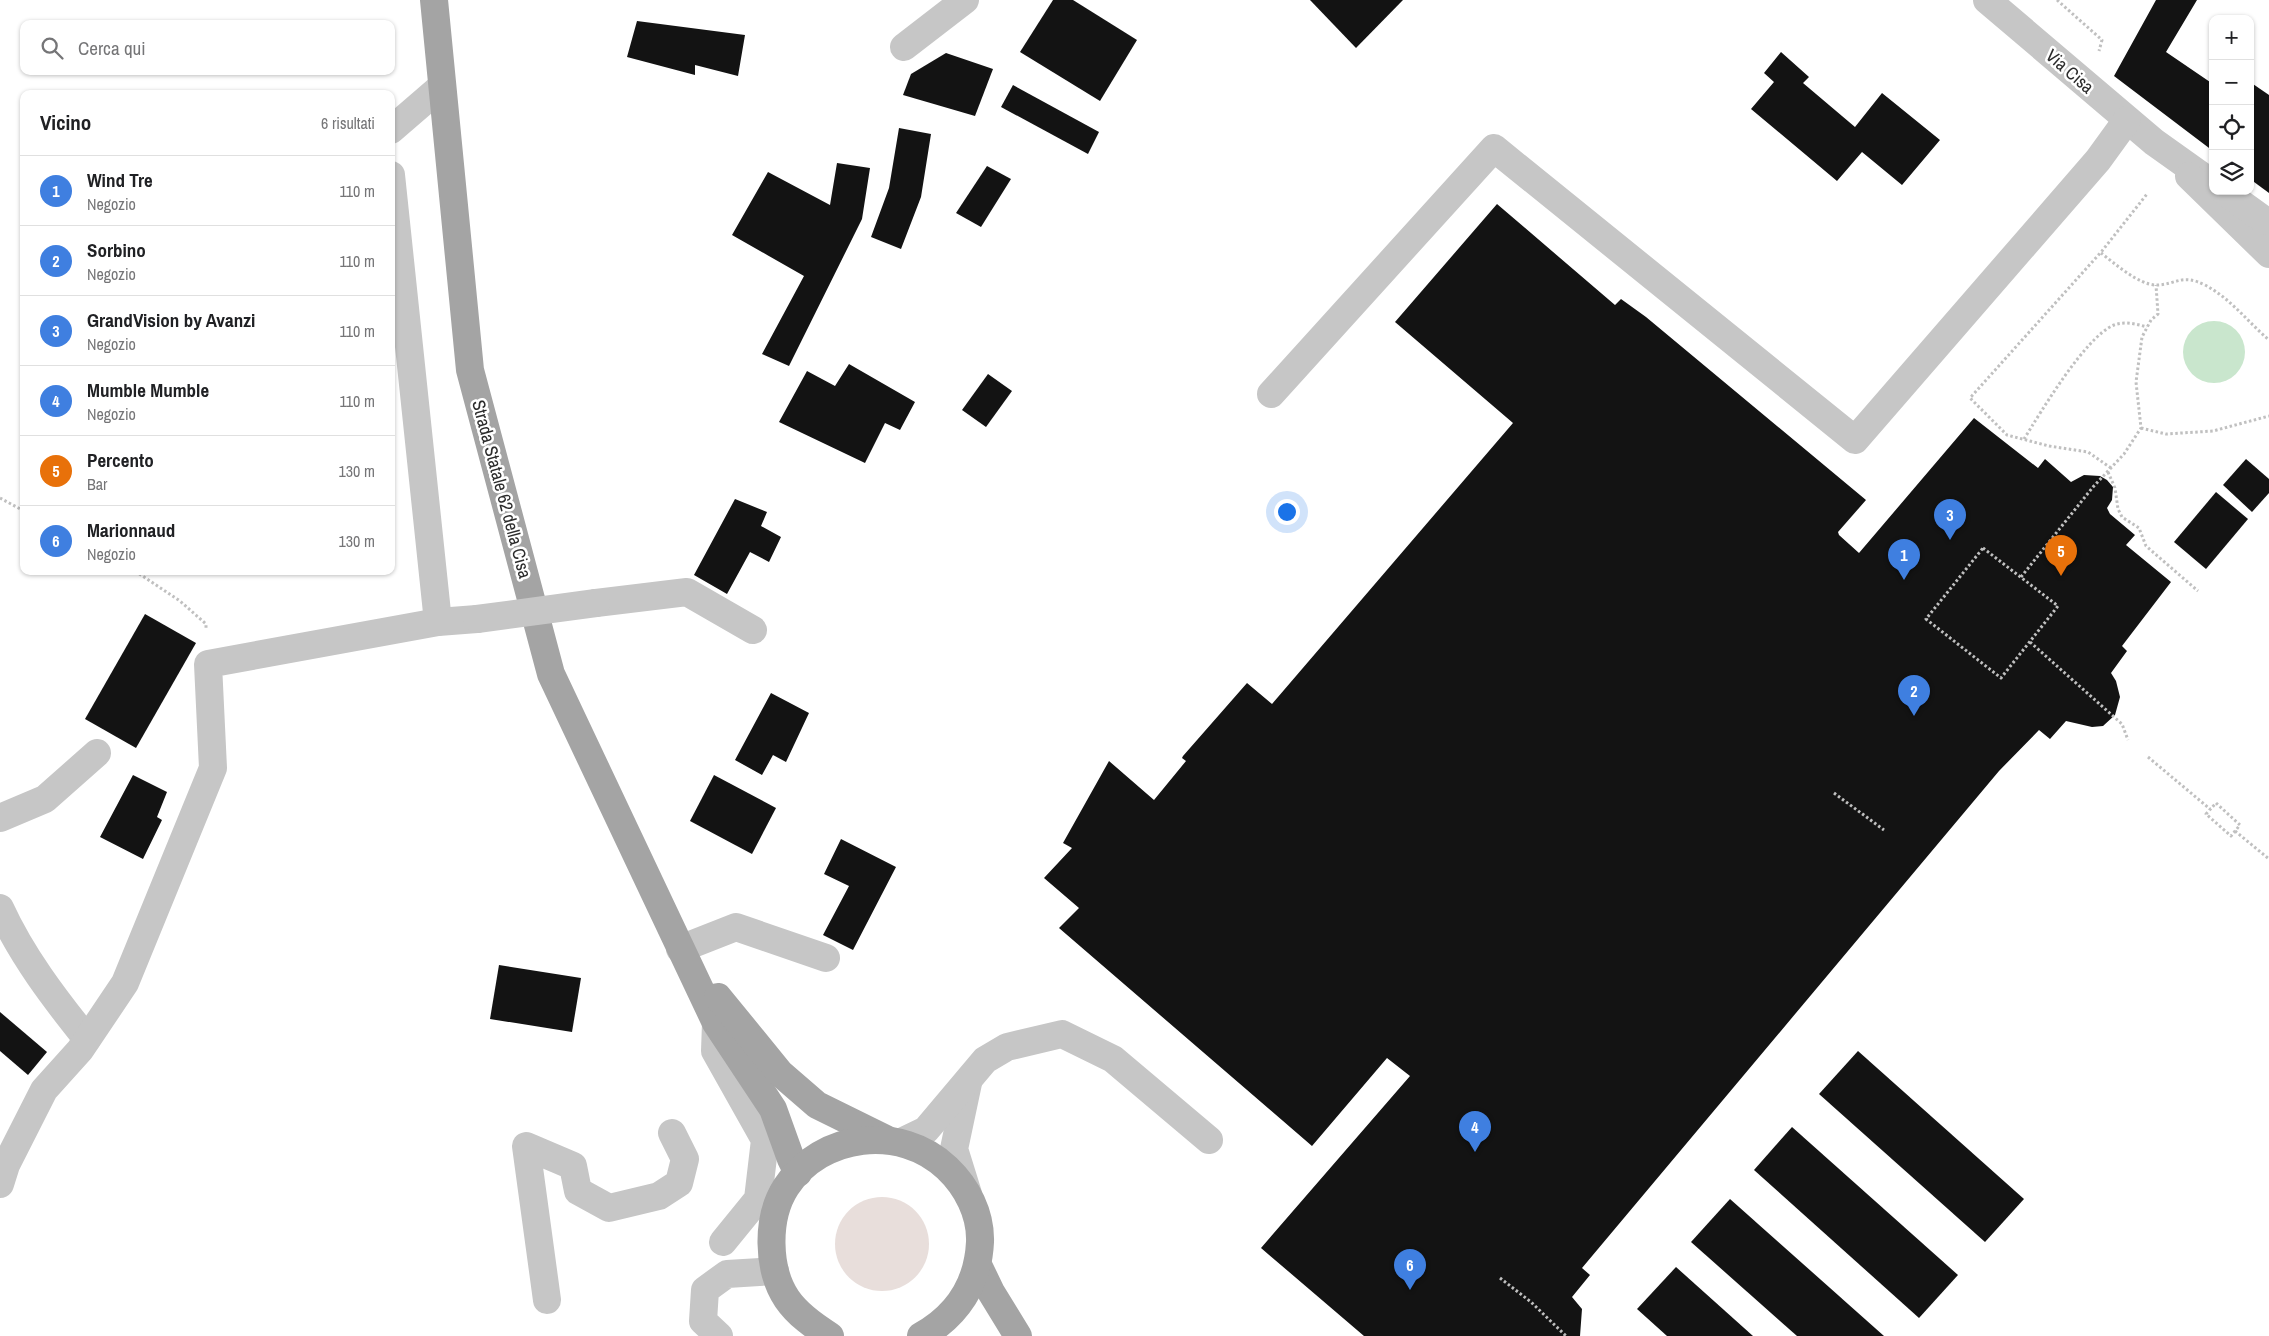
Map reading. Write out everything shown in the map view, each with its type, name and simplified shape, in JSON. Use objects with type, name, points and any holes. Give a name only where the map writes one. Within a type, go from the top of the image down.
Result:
[{"type":"main road","name":"Strada Statale 62 della Cisa","points":[[434,0],[470,370],[551,674],[716,1023],[773,1110],[798,1173]]},
{"type":"main road","name":"Strada Statale 62 della Cisa","points":[[680,948],[780,1073],[817,1105],[894,1141],[922,1149],[941,1161],[956,1176],[968,1195],[977,1217],[979,1232],[978,1264],[970,1288],[956,1309],[938,1327],[921,1336]]},
{"type":"main road","name":"Strada Statale 62 della Cisa","points":[[830,1336],[807,1321],[787,1298],[775,1271],[771,1247],[773,1223],[785,1188],[814,1159],[836,1146],[861,1140],[894,1141]]},
{"type":"main road","name":"Strada Statale 62 della Cisa","points":[[978,1264],[991,1292],[1018,1336]]},
{"type":"street","points":[[904,47],[965,0]]},
{"type":"street","name":"Via Cisa","points":[[1987,0],[2126,120],[2209,181]]},
{"type":"street","points":[[395,127],[442,86]]},
{"type":"street","points":[[1271,394],[1494,148],[1855,440],[2098,160],[2126,120]]},
{"type":"street","name":"Via Cisa","points":[[2154,142],[2269,254]]},
{"type":"street","points":[[2230,195],[2264,220],[2269,221]]},
{"type":"street","points":[[395,213],[438,622]]},
{"type":"street","points":[[0,1184],[6,1165],[44,1090],[87,1039],[125,983],[213,768],[208,664],[438,622],[477,619],[686,592],[753,630]]},
{"type":"street","points":[[0,818],[45,799],[97,753]]},
{"type":"street","points":[[0,908],[13,937],[62,1008],[87,1039]]},
{"type":"street","points":[[680,948],[736,927],[826,958]]},
{"type":"street","points":[[716,1023],[715,1051],[765,1140],[758,1198],[723,1242]]},
{"type":"street","points":[[894,1141],[926,1130],[985,1060],[1007,1047],[1062,1034],[1113,1059],[1209,1140]]},
{"type":"street","points":[[968,1081],[954,1149],[968,1195]]},
{"type":"street","points":[[547,1300],[526,1146],[573,1166],[578,1191],[609,1208],[660,1196],[679,1183],[685,1159],[672,1133]]},
{"type":"street","points":[[719,1336],[704,1321],[705,1290],[727,1274],[775,1271]]},
{"type":"path","points":[[2111,468],[2088,452],[2049,446],[2007,435],[1970,398],[2101,252],[2147,194]]},
{"type":"path","points":[[2101,252],[2141,280],[2156,285],[2179,279],[2191,280],[2205,285],[2227,301],[2269,340]]},
{"type":"path","points":[[2021,577],[2093,487],[2124,454],[2141,428],[2136,382],[2142,337],[2151,320],[2158,314],[2156,285]]},
{"type":"path","points":[[2024,439],[2059,383],[2100,334],[2114,325],[2131,322],[2147,327]]},
{"type":"path","points":[[2141,428],[2166,434],[2213,431],[2269,416]]},
{"type":"path","points":[[2108,472],[2115,488],[2118,510],[2122,517],[2139,528],[2146,546],[2198,591]]},
{"type":"path","points":[[0,498],[20,509]]},
{"type":"path","points":[[1984,548],[2058,606],[2030,642],[2001,678],[1926,619],[1984,548]]},
{"type":"path","points":[[141,575],[180,601],[206,624],[208,664]]},
{"type":"path","points":[[2030,642],[2122,724],[2128,740]]},
{"type":"path","points":[[2148,757],[2210,810]]},
{"type":"path","points":[[1834,793],[1884,830]]},
{"type":"path","points":[[2216,803],[2240,825],[2235,831],[2231,836],[2206,814],[2216,803]]},
{"type":"path","points":[[2235,831],[2269,859]]},
{"type":"path","points":[[1500,1278],[1532,1302],[1566,1336]]},
{"type":"shaded area","points":[[2214,321],[2226,324],[2236,330],[2242,340],[2245,352],[2242,364],[2236,374],[2226,380],[2214,383],[2202,380],[2192,374],[2186,364],[2183,352],[2186,340],[2192,330],[2202,324]]},
{"type":"shaded area","points":[[882,1197],[900,1201],[915,1211],[925,1226],[929,1244],[925,1262],[915,1277],[900,1287],[882,1291],[864,1287],[849,1277],[839,1262],[835,1244],[839,1226],[849,1211],[864,1201]]},
{"type":"building","points":[[1053,0],[1073,0],[1137,40],[1100,101],[1020,52]]},
{"type":"building","points":[[1310,0],[1403,0],[1356,48]]},
{"type":"building","points":[[2156,0],[2197,0],[2166,52],[2209,81],[2209,148],[2114,76]]},
{"type":"building","points":[[637,21],[745,35],[738,76],[695,65],[695,75],[627,57]]},
{"type":"building","points":[[1781,52],[1809,77],[1803,83],[1855,127],[1882,93],[1940,140],[1902,185],[1862,152],[1837,181],[1751,109],[1774,82],[1764,73]]},
{"type":"building","points":[[946,53],[993,69],[975,116],[903,95],[911,74]]},
{"type":"building","points":[[1013,85],[1099,132],[1088,154],[1001,107]]},
{"type":"building","points":[[2254,85],[2269,95],[2269,193],[2254,182]]},
{"type":"building","points":[[899,128],[931,134],[921,197],[901,249],[871,237],[889,188]]},
{"type":"building","points":[[837,163],[870,168],[862,219],[789,366],[762,354],[804,276],[732,235],[768,172],[830,205]]},
{"type":"building","points":[[987,166],[1011,179],[981,227],[956,213]]},
{"type":"building","points":[[1497,204],[1615,305],[1621,299],[1646,317],[1866,500],[1838,532],[1859,553],[1974,418],[2038,468],[2045,459],[2071,482],[2084,475],[2100,476],[2107,480],[2113,487],[2112,500],[2107,508],[2110,514],[2135,535],[2126,545],[2171,582],[2122,646],[2127,651],[2111,673],[2116,681],[2120,697],[2115,715],[2103,726],[2092,727],[2066,721],[2050,739],[2039,730],[1999,771],[1582,1268],[1590,1275],[1572,1297],[1582,1309],[1580,1336],[1364,1336],[1261,1248],[1410,1076],[1387,1058],[1312,1146],[1059,928],[1079,908],[1044,878],[1072,848],[1063,843],[1109,761],[1154,800],[1186,761],[1182,758],[1183,756],[1247,683],[1272,704],[1513,423],[1395,322]]},
{"type":"building","points":[[849,364],[915,402],[900,430],[885,423],[865,463],[779,422],[807,371],[835,386]]},
{"type":"building","points":[[988,374],[1012,391],[986,427],[962,410]]},
{"type":"building","points":[[2246,459],[2269,479],[2269,493],[2252,512],[2223,485]]},
{"type":"building","points":[[2216,492],[2248,519],[2206,569],[2174,542]]},
{"type":"building","points":[[735,499],[767,512],[761,526],[781,537],[769,562],[750,552],[727,594],[694,575]]},
{"type":"building","points":[[145,614],[196,643],[136,748],[85,719]]},
{"type":"building","points":[[771,693],[809,713],[786,762],[773,755],[762,775],[735,760]]},
{"type":"building","points":[[133,775],[167,792],[157,817],[162,820],[143,859],[100,837]]},
{"type":"building","points":[[714,775],[776,808],[752,854],[690,821]]},
{"type":"building","points":[[841,839],[896,867],[853,950],[823,935],[849,886],[824,874]]},
{"type":"building","points":[[499,965],[581,978],[572,1032],[490,1019]]},
{"type":"building","points":[[0,1012],[47,1052],[28,1075],[0,1051]]},
{"type":"building","points":[[1858,1051],[2024,1199],[1985,1242],[1819,1094]]},
{"type":"building","points":[[1792,1127],[1958,1275],[1919,1318],[1754,1170]]},
{"type":"building","points":[[1730,1199],[1884,1336],[1797,1336],[1691,1242]]},
{"type":"building","points":[[1676,1267],[1753,1336],[1667,1336],[1637,1309]]},
{"type":"place","name":"GrandVision by Avanzi","points":[[1950,540]]},
{"type":"place","name":"Percento","points":[[2061,576]]},
{"type":"place","name":"Wind Tre","points":[[1904,580]]},
{"type":"place","name":"Sorbino","points":[[1914,716]]},
{"type":"place","name":"Mumble Mumble","points":[[1475,1152]]},
{"type":"place","name":"Marionnaud","points":[[1410,1290]]}]
